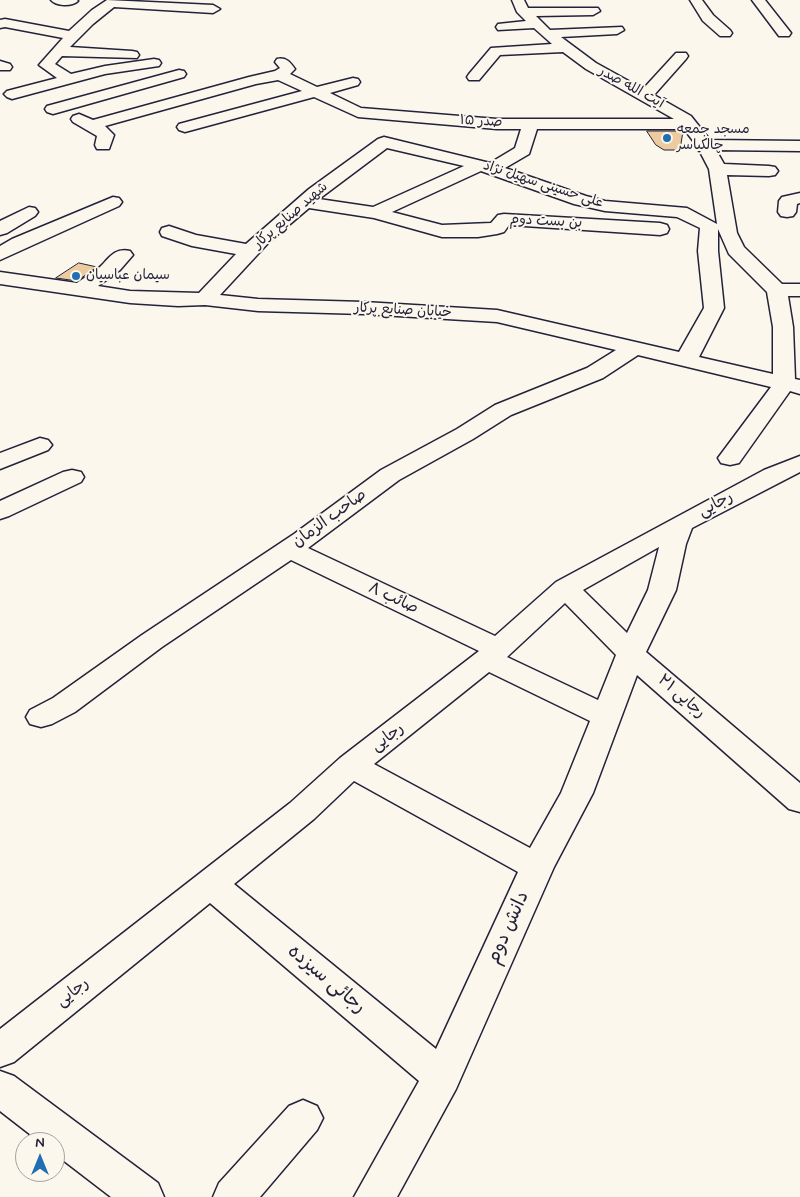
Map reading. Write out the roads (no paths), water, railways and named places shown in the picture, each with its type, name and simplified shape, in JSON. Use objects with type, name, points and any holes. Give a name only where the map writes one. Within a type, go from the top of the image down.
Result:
[{"type":"street","points":[[56,0],[71,1]]},
{"type":"street","points":[[696,0],[708,18],[725,33]]},
{"type":"street","points":[[758,0],[784,33]]},
{"type":"street","points":[[69,79],[46,65],[72,36],[113,1],[213,9]]},
{"type":"street","points":[[503,26],[532,18],[593,10]]},
{"type":"street","points":[[93,18],[112,19]]},
{"type":"street","points":[[532,18],[617,30]]},
{"type":"street","name":"آیت الله صدر","points":[[532,18],[590,66],[644,95],[685,119],[690,124],[718,168],[728,233],[736,250],[776,290]]},
{"type":"street","points":[[0,24],[5,23],[72,36]]},
{"type":"street","points":[[474,77],[496,51],[567,48]]},
{"type":"street","points":[[6,92],[149,59],[58,51]]},
{"type":"street","points":[[644,95],[654,88],[669,67],[682,56]]},
{"type":"street","points":[[92,125],[254,80],[280,75],[288,69],[280,59]]},
{"type":"street","points":[[53,109],[179,74]]},
{"type":"street","name":"صدر ۱۵","points":[[280,75],[358,112],[464,116],[530,124],[601,120],[690,124]]},
{"type":"street","points":[[184,127],[352,82]]},
{"type":"street","points":[[6,92],[92,125],[106,135],[103,145]]},
{"type":"street","points":[[375,214],[523,150],[530,124]]},
{"type":"street","name":"علی حسینی سهیل نژاد","points":[[384,142],[486,167],[580,200],[605,206],[641,204],[680,212],[709,224],[708,251],[714,308],[686,360]]},
{"type":"street","name":"شهید صنایع پرکار","points":[[205,299],[263,237],[307,202],[315,193],[384,142]]},
{"type":"street","points":[[705,145],[800,146]]},
{"type":"street","points":[[718,168],[769,171]]},
{"type":"street","points":[[787,212],[788,201],[800,198]]},
{"type":"street","points":[[0,254],[19,243],[113,202]]},
{"type":"street","name":"بن بست دوم","points":[[307,202],[375,214],[442,231],[457,232],[497,228],[504,219],[672,230]]},
{"type":"street","points":[[0,229],[29,212]]},
{"type":"street","points":[[169,232],[192,240],[250,252]]},
{"type":"street","points":[[81,290],[114,266],[113,263],[123,255]]},
{"type":"street","name":"خیابان صنایع پرکار","points":[[0,278],[130,297],[178,300],[205,299],[258,305],[364,308],[497,316],[792,385]]},
{"type":"street","points":[[730,458],[792,385],[784,327],[776,290],[800,290]]},
{"type":"street","name":"صاحب الزمان","points":[[40,716],[64,705],[152,641],[288,550],[390,475],[465,434],[503,410],[595,373],[635,348]]},
{"type":"street","points":[[0,462],[40,445]]},
{"type":"street","name":"رجایی","points":[[0,1052],[302,812],[351,766],[493,654],[566,588],[680,524],[774,475],[800,464]]},
{"type":"street","points":[[0,511],[72,476]]},
{"type":"street","name":"دانش دوم","points":[[375,1197],[442,1077],[537,867],[577,793],[631,654],[662,590],[680,524]]},
{"type":"street","name":"صائب ۸","points":[[288,550],[493,654],[607,716]]},
{"type":"street","name":"رجایی ۲۱","points":[[566,588],[631,654],[800,801]]},
{"type":"street","points":[[351,766],[537,867]]},
{"type":"street","name":"رجائی سیزده","points":[[211,884],[442,1077]]},
{"type":"street","points":[[0,1088],[143,1197]]},
{"type":"street","points":[[234,1197],[303,1118]]},
{"type":"place","name":"مسجد جمعه چالکیاسر","points":[[667,138]]},
{"type":"place","name":"سیمان عباسیان","points":[[76,276]]}]
